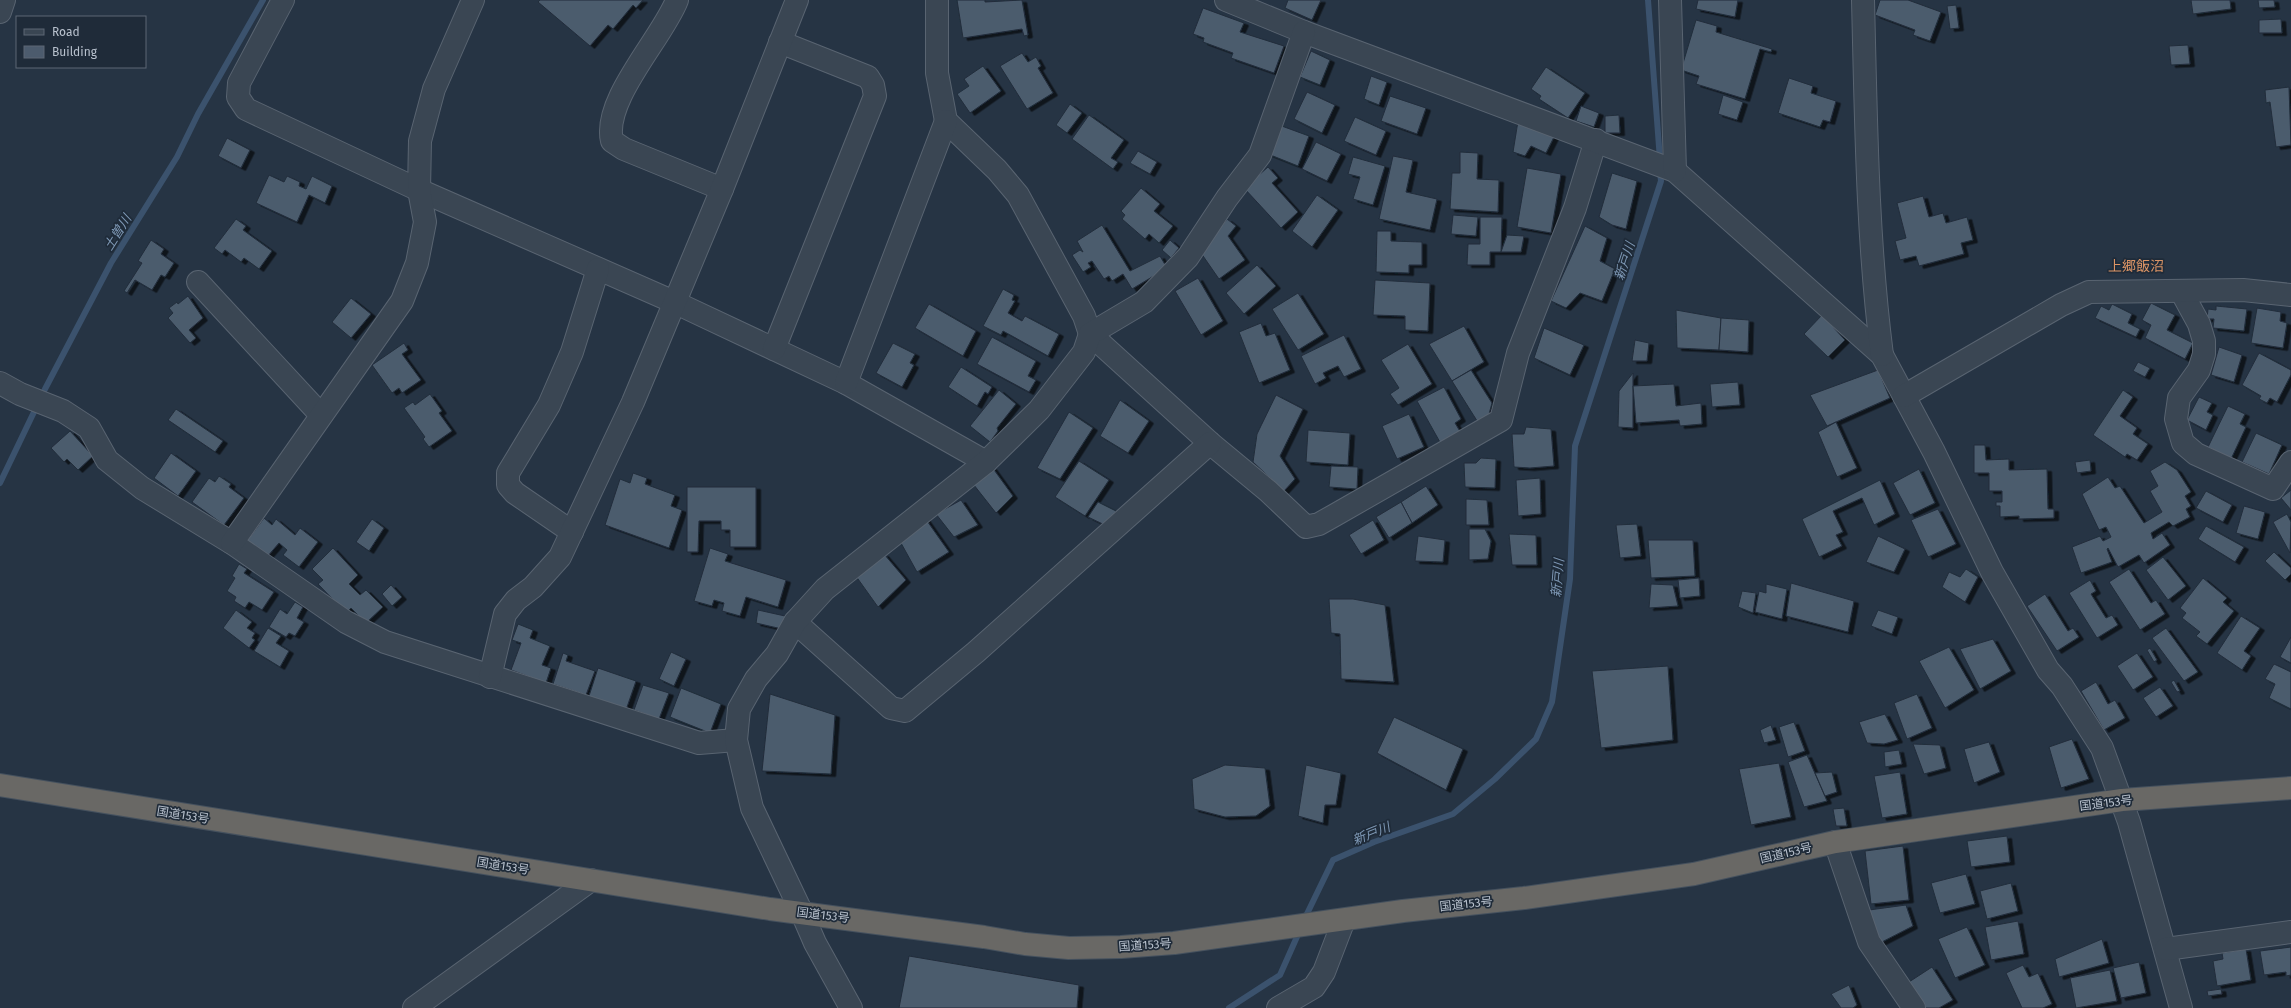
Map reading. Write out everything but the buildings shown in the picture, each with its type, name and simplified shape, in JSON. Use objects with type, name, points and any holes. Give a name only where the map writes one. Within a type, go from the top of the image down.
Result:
[{"type":"highway","name":"国道153号","points":[[0,785],[591,880],[1025,944],[1069,948],[1121,947],[1174,943],[1403,911],[1524,898],[1694,874],[1835,842],[2122,800],[2291,788]]},
{"type":"street","points":[[0,12],[4,0]]},
{"type":"street","points":[[283,0],[239,83],[238,97],[246,109],[419,190],[674,302],[846,383],[986,462]]},
{"type":"street","points":[[232,543],[402,301],[417,263],[425,222],[419,190],[420,141],[434,89],[473,0]]},
{"type":"street","points":[[676,0],[672,12],[637,65],[614,114],[610,130],[612,141],[624,149],[722,190]]},
{"type":"street","points":[[490,677],[505,614],[516,600],[533,587],[560,557],[633,402],[722,190],[797,0]]},
{"type":"street","points":[[846,383],[946,121],[937,73],[937,0]]},
{"type":"street","points":[[1226,0],[1304,32],[1673,170],[1882,355],[1934,452],[1992,572],[2048,670],[2062,686],[2102,748],[2122,800],[2166,949],[2181,1008]]},
{"type":"street","points":[[1670,0],[1673,170]]},
{"type":"street","points":[[1863,0],[1868,180],[1874,295],[1882,355]]},
{"type":"street","points":[[851,1008],[815,942],[752,808],[736,740],[739,709],[756,679],[777,654],[795,622],[825,588],[986,462],[1039,410],[1084,352],[1090,334],[1144,302],[1188,257],[1227,198],[1260,155],[1304,32]]},
{"type":"street","points":[[774,349],[875,96],[873,85],[868,77],[780,42]]},
{"type":"street","points":[[946,121],[997,170],[1018,195],[1084,316],[1090,334],[1210,443],[1268,491],[1306,527],[1330,518],[1501,420],[1518,353],[1575,208],[1596,140]]},
{"type":"street","points":[[572,532],[515,493],[508,485],[508,474],[549,405],[572,352],[598,269]]},
{"type":"street","points":[[198,282],[321,415]]},
{"type":"street","points":[[1904,396],[2061,305],[2089,292],[2243,290],[2291,295]]},
{"type":"street","points":[[2181,291],[2199,324],[2204,342],[2204,354],[2199,370],[2179,398],[2176,419],[2183,443],[2196,454],[2273,489],[2291,462]]},
{"type":"street","points":[[0,383],[20,394],[56,409],[89,428],[107,460],[142,488],[232,543],[298,591],[346,622],[368,634],[385,642],[490,677],[699,743],[736,740]]},
{"type":"street","points":[[795,622],[891,708],[905,711],[976,652],[1210,443]]},
{"type":"street","points":[[1835,842],[1869,942],[1914,1008]]},
{"type":"street","points":[[414,1008],[591,880]]},
{"type":"street","points":[[1278,1008],[1314,987],[1324,972],[1336,921]]},
{"type":"street","points":[[2166,949],[2291,932]]},
{"type":"waterway","name":"土曽川","points":[[0,483],[45,389],[111,263],[177,157],[198,114],[263,0]]},
{"type":"waterway","name":"新戸川","points":[[1648,0],[1660,160]]},
{"type":"waterway","name":"新戸川","points":[[1304,920],[1333,860],[1374,842],[1453,814],[1495,779],[1536,739],[1552,702],[1570,579],[1575,446],[1661,181],[1660,171]]},
{"type":"waterway","name":"新戸川","points":[[1229,1008],[1280,975],[1300,930]]},
{"type":"district","name":"上郷飯沼","points":[[2136,266]]}]
